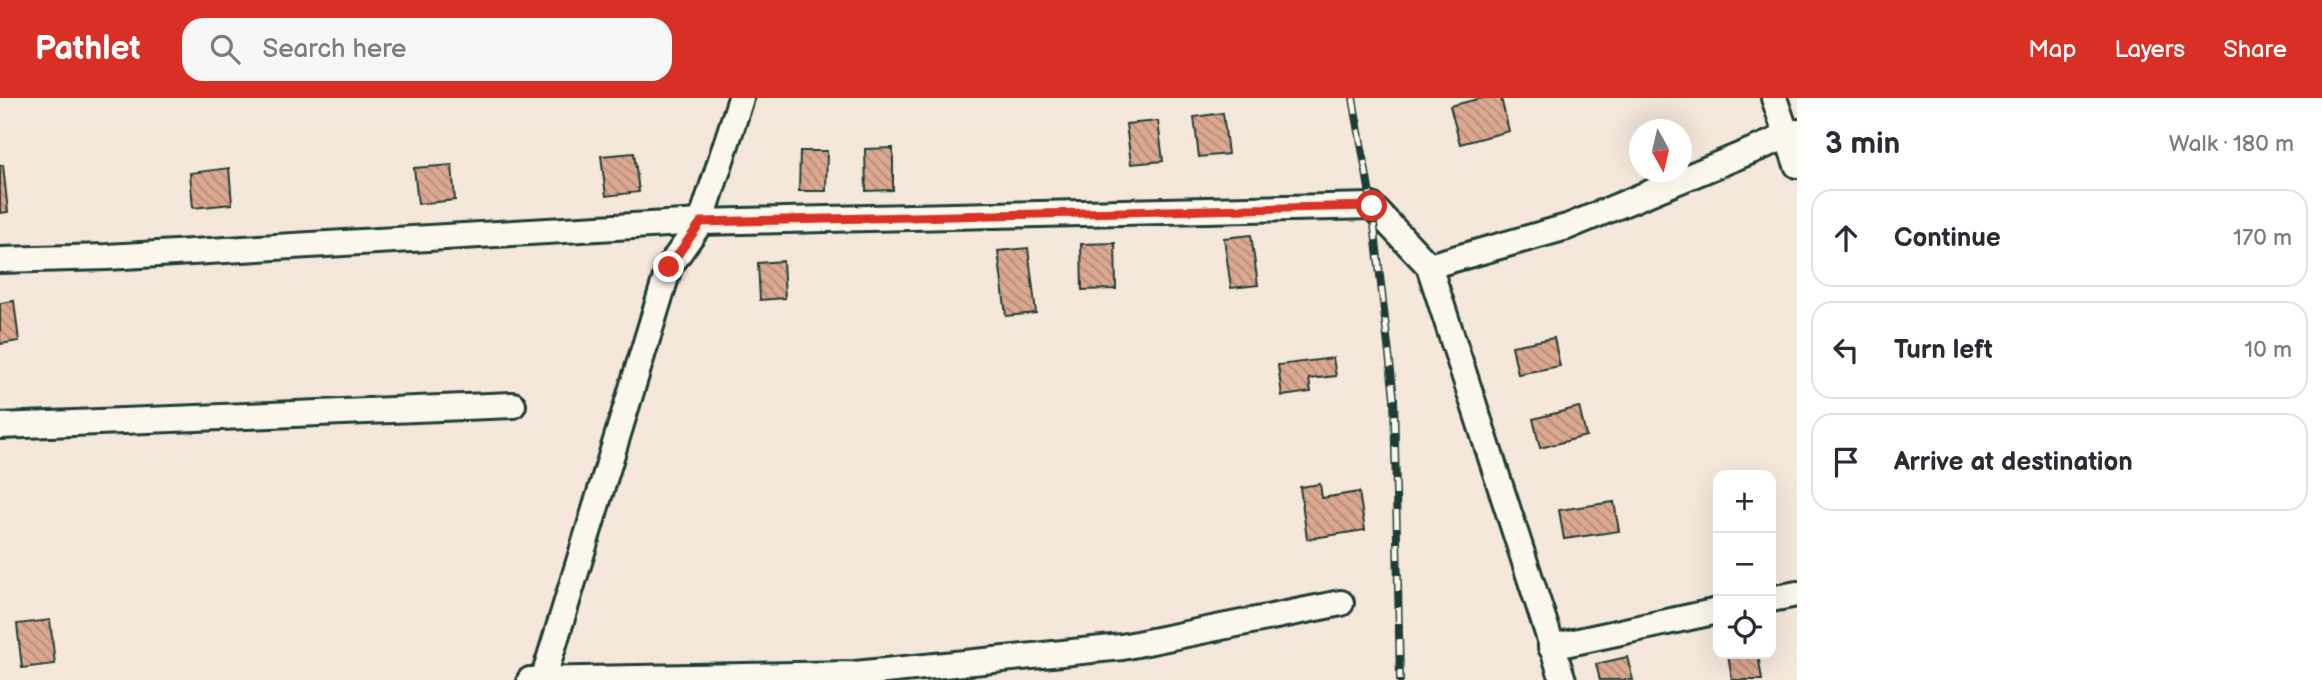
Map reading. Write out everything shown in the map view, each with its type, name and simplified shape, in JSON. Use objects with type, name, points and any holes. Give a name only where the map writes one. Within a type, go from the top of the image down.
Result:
[{"type":"street","points":[[543,680],[669,267],[701,222],[741,98]]},
{"type":"street","points":[[1774,98],[1793,134],[1797,164]]},
{"type":"street","points":[[1429,266],[1567,227],[1793,134]]},
{"type":"street","points":[[0,260],[107,257],[701,222],[1372,206],[1429,266],[1563,680]]},
{"type":"street","points":[[0,426],[513,405]]},
{"type":"street","points":[[1776,598],[1797,594]]},
{"type":"street","points":[[530,680],[855,674],[1122,647],[1341,603]]},
{"type":"street","points":[[1551,647],[1713,612]]},
{"type":"building","points":[[1482,98],[1501,98],[1509,131],[1460,144],[1450,106]]},
{"type":"building","points":[[1223,113],[1228,154],[1199,157],[1194,117]]},
{"type":"building","points":[[1158,121],[1163,161],[1131,164],[1126,124]]},
{"type":"building","points":[[893,148],[893,190],[866,191],[865,149]]},
{"type":"building","points":[[800,151],[827,151],[826,191],[799,191]]},
{"type":"building","points":[[634,153],[639,192],[606,196],[601,156]]},
{"type":"building","points":[[0,165],[3,165],[8,212],[0,213]]},
{"type":"building","points":[[452,165],[455,200],[418,204],[414,168]]},
{"type":"building","points":[[229,168],[232,204],[193,208],[190,173]]},
{"type":"building","points":[[1251,235],[1258,285],[1231,288],[1224,238]]},
{"type":"building","points":[[1115,243],[1116,289],[1082,290],[1081,244]]},
{"type":"building","points":[[1028,248],[1036,313],[1006,316],[998,251]]},
{"type":"building","points":[[783,261],[785,298],[760,300],[758,263]]},
{"type":"building","points":[[14,301],[19,341],[0,344],[0,303]]},
{"type":"building","points":[[1554,338],[1560,366],[1518,374],[1512,346]]},
{"type":"building","points":[[1333,358],[1336,376],[1309,379],[1311,392],[1282,396],[1278,365]]},
{"type":"building","points":[[1579,407],[1586,436],[1540,448],[1533,419]]},
{"type":"building","points":[[1320,484],[1322,498],[1359,492],[1365,530],[1307,539],[1300,487]]},
{"type":"building","points":[[1614,502],[1619,531],[1564,539],[1559,510]]},
{"type":"building","points":[[50,620],[55,664],[22,668],[17,624]]},
{"type":"building","points":[[1627,657],[1633,680],[1600,680],[1596,664]]},
{"type":"building","points":[[1729,659],[1759,659],[1762,680],[1732,680]]},
{"type":"railway","points":[[1353,98],[1372,206],[1394,398],[1400,680]]},
{"type":"route","points":[[669,267],[701,222],[1372,206]]}]
